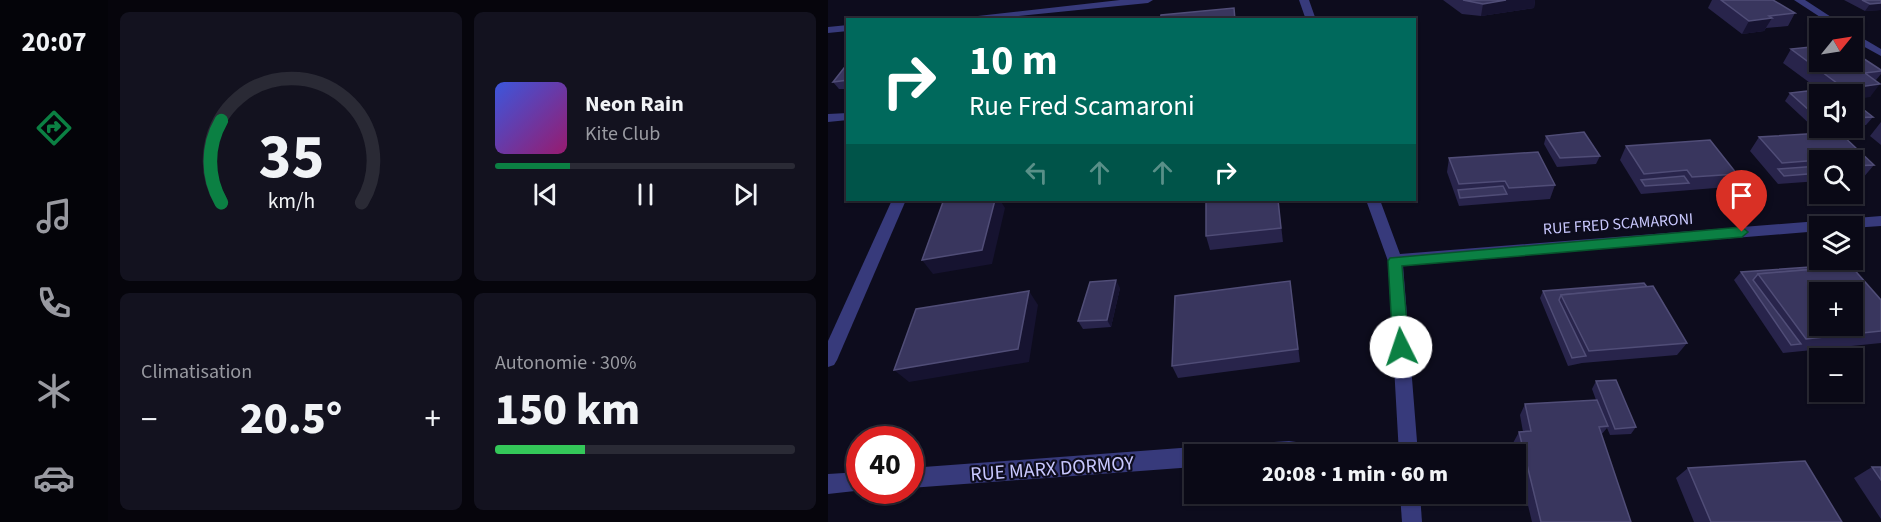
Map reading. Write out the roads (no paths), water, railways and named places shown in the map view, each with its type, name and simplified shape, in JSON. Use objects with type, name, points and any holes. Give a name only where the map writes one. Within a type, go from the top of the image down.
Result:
[{"type":"street","points":[[979,18],[1148,0]]},
{"type":"street","points":[[1304,0],[1310,18]]},
{"type":"street","points":[[1799,0],[1827,18]]},
{"type":"street","points":[[828,30],[846,28]]},
{"type":"street","points":[[1863,42],[1881,53]]},
{"type":"street","points":[[828,118],[846,116]]},
{"type":"street","points":[[828,360],[899,201]]},
{"type":"street","points":[[1373,201],[1395,261],[1407,444]]},
{"type":"street","name":"RUE FRED SCAMARONI","points":[[1395,261],[1416,257],[1881,221]]},
{"type":"street","name":"RUE MARX DORMOY","points":[[924,477],[1184,458]]},
{"type":"street","points":[[828,484],[846,483]]},
{"type":"street","points":[[1411,504],[1412,522]]}]
